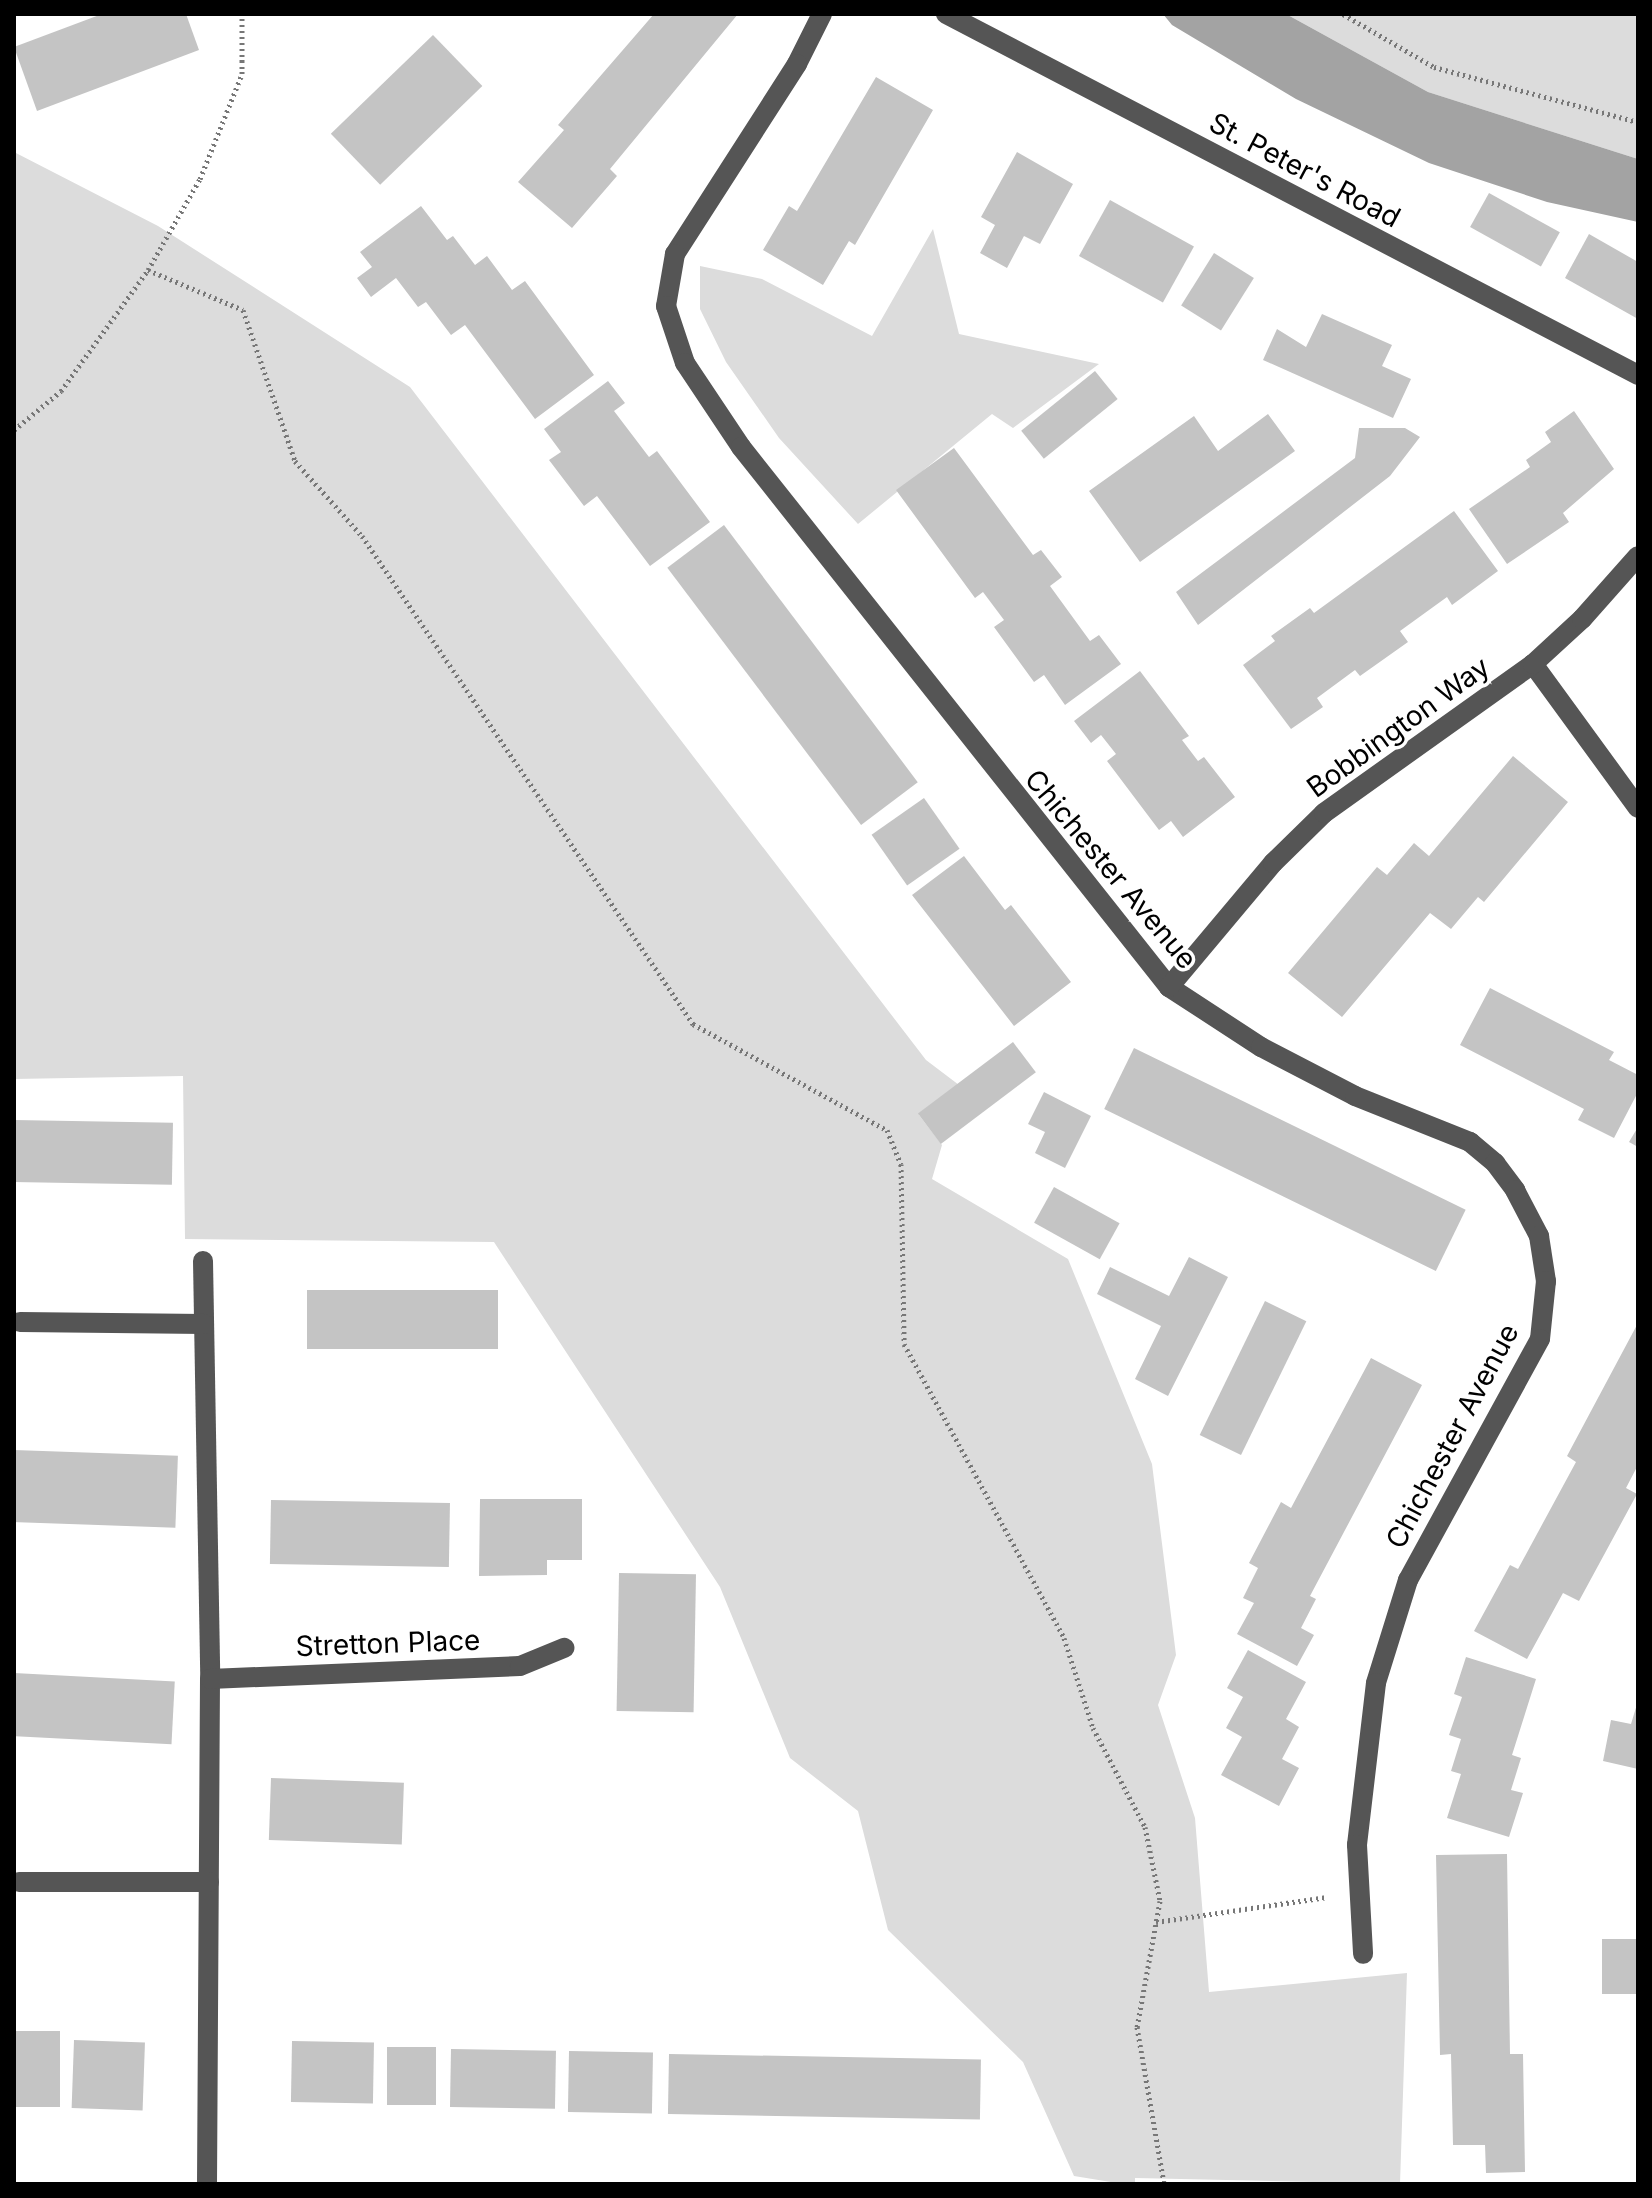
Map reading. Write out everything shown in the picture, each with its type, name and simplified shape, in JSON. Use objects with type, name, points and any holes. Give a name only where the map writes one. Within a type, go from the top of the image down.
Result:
[{"type":"street","name":"Chichester Avenue","points":[[822,14],[797,64],[675,254],[666,306],[685,363],[741,447],[1169,987],[1261,1047],[1355,1096],[1470,1142],[1495,1163],[1515,1190],[1539,1236],[1546,1281],[1540,1339],[1408,1580],[1376,1683],[1355,1892],[1363,1954]]},
{"type":"street","name":"St. Peter's Road","points":[[946,14],[1638,375]]},
{"type":"street","name":"Bobbington Way","points":[[1169,987],[1273,863],[1324,813],[1533,664],[1582,619],[1638,556]]},
{"type":"street","points":[[1533,664],[1638,808]]},
{"type":"street","points":[[203,1261],[210,1679],[207,2184]]},
{"type":"street","points":[[20,1322],[204,1324]]},
{"type":"street","name":"Stretton Place","points":[[210,1679],[520,1666],[564,1648]]},
{"type":"street","points":[[19,1882],[209,1882]]},
{"type":"path","points":[[14,430],[61,391],[148,270],[200,179],[242,74],[242,14]]},
{"type":"path","points":[[1343,14],[1434,67],[1638,122]]},
{"type":"path","points":[[148,270],[243,310],[295,461],[362,536],[693,1024],[887,1130],[901,1164],[904,1344],[1064,1638],[1093,1728],[1145,1827],[1160,1901],[1137,2027],[1164,2184]]},
{"type":"path","points":[[1156,1922],[1355,1892]]},
{"type":"shaded area","points":[[1163,14],[1286,14],[1428,92],[1638,159],[1638,222],[1547,202],[1429,163],[1296,99],[1172,25]]},
{"type":"shaded area","points":[[1286,14],[1638,14],[1638,159],[1428,92]]},
{"type":"shaded area","points":[[14,152],[158,226],[410,387],[926,1060],[959,1085],[919,1115],[942,1145],[932,1179],[1068,1259],[1152,1464],[1176,1655],[1158,1705],[1195,1818],[1209,1992],[1407,1973],[1400,2184],[1135,2178],[1135,2184],[1123,2184],[1074,2176],[1023,2062],[888,1930],[858,1811],[790,1758],[720,1587],[494,1242],[185,1239],[183,1076],[14,1079]]},
{"type":"shaded area","points":[[933,229],[959,334],[1099,364],[1013,428],[992,414],[858,524],[779,438],[726,362],[700,309],[700,266],[762,279],[872,336]]},
{"type":"building","points":[[102,14],[186,14],[199,50],[37,111],[14,47]]},
{"type":"building","points":[[654,14],[738,14],[610,169],[617,176],[572,228],[518,182],[564,130],[558,125]]},
{"type":"building","points":[[433,35],[482,86],[380,185],[331,134]]},
{"type":"building","points":[[876,77],[933,110],[855,245],[849,241],[823,285],[763,250],[789,206],[797,211]]},
{"type":"building","points":[[1017,152],[1073,184],[1040,244],[1024,236],[1007,268],[980,253],[995,225],[981,217]]},
{"type":"building","points":[[1489,193],[1560,232],[1541,266],[1470,227]]},
{"type":"building","points":[[1110,200],[1194,247],[1163,303],[1079,256]]},
{"type":"building","points":[[421,206],[447,240],[453,236],[475,265],[487,256],[512,290],[525,281],[594,375],[535,419],[465,325],[451,335],[426,302],[418,307],[396,278],[371,297],[357,278],[372,267],[360,252]]},
{"type":"building","points":[[1589,234],[1638,262],[1638,319],[1565,278]]},
{"type":"building","points":[[1214,253],[1254,278],[1221,330],[1181,306]]},
{"type":"building","points":[[1322,314],[1392,345],[1382,366],[1411,379],[1393,418],[1263,360],[1277,329],[1306,347]]},
{"type":"building","points":[[1095,371],[1118,399],[1044,459],[1021,431]]},
{"type":"building","points":[[608,381],[625,403],[614,411],[649,457],[657,451],[710,522],[650,566],[597,496],[584,506],[549,460],[561,452],[544,429]]},
{"type":"building","points":[[1574,411],[1614,469],[1563,513],[1569,522],[1507,564],[1469,509],[1530,467],[1526,460],[1551,442],[1545,432]]},
{"type":"building","points":[[1268,414],[1295,451],[1140,562],[1089,491],[1194,416],[1218,451]]},
{"type":"building","points":[[1359,428],[1405,428],[1420,437],[1390,476],[1198,625],[1176,592],[1355,458]]},
{"type":"building","points":[[954,448],[1033,555],[1041,550],[1062,577],[1050,586],[1090,641],[1099,635],[1121,664],[1065,705],[1044,675],[1034,682],[994,627],[1004,620],[983,592],[975,598],[896,490]]},
{"type":"building","points":[[1454,511],[1498,571],[1452,605],[1447,597],[1400,631],[1408,642],[1360,676],[1355,670],[1317,698],[1323,707],[1291,729],[1243,665],[1275,641],[1271,636],[1310,608],[1314,613]]},
{"type":"building","points":[[724,525],[918,782],[861,825],[667,568]]},
{"type":"building","points":[[1140,671],[1189,736],[1182,740],[1198,761],[1204,757],[1235,797],[1183,837],[1171,821],[1159,830],[1107,761],[1116,754],[1101,735],[1091,743],[1074,721]]},
{"type":"building","points":[[1513,756],[1568,802],[1484,902],[1478,897],[1451,929],[1430,913],[1342,1017],[1288,973],[1377,867],[1387,875],[1414,843],[1429,856]]},
{"type":"building","points":[[924,798],[960,849],[907,885],[872,835]]},
{"type":"building","points":[[964,856],[1005,910],[1011,905],[1071,982],[1014,1026],[912,895]]},
{"type":"building","points":[[1490,988],[1614,1052],[1609,1060],[1638,1075],[1638,1092],[1614,1138],[1578,1120],[1584,1109],[1460,1045]]},
{"type":"building","points":[[1013,1042],[1036,1072],[941,1144],[918,1114]]},
{"type":"building","points":[[1134,1048],[1466,1210],[1436,1271],[1104,1109]]},
{"type":"building","points":[[1044,1092],[1091,1116],[1065,1168],[1035,1153],[1045,1132],[1028,1124]]},
{"type":"building","points":[[14,1120],[173,1123],[172,1185],[14,1182]]},
{"type":"building","points":[[1638,1127],[1638,1147],[1629,1142]]},
{"type":"building","points":[[1054,1187],[1120,1223],[1100,1259],[1034,1223]]},
{"type":"building","points":[[1189,1257],[1228,1277],[1168,1396],[1135,1379],[1161,1326],[1097,1294],[1110,1267],[1169,1296]]},
{"type":"building","points":[[307,1290],[498,1290],[498,1349],[307,1349]]},
{"type":"building","points":[[1265,1301],[1306,1321],[1241,1455],[1200,1435]]},
{"type":"building","points":[[1638,1323],[1638,1465],[1626,1488],[1637,1494],[1579,1601],[1563,1593],[1527,1659],[1474,1631],[1510,1565],[1518,1569],[1576,1462],[1567,1456]]},
{"type":"building","points":[[1371,1358],[1422,1385],[1310,1596],[1316,1599],[1301,1628],[1314,1635],[1297,1666],[1237,1634],[1254,1603],[1243,1598],[1258,1568],[1249,1563],[1281,1502],[1291,1508]]},
{"type":"building","points":[[14,1450],[178,1456],[175,1528],[14,1522]]},
{"type":"building","points":[[480,1499],[582,1499],[582,1560],[547,1560],[547,1575],[479,1576]]},
{"type":"building","points":[[271,1500],[450,1503],[449,1567],[270,1564]]},
{"type":"building","points":[[619,1573],[696,1574],[694,1712],[617,1711]]},
{"type":"building","points":[[1248,1650],[1306,1682],[1286,1719],[1299,1727],[1282,1759],[1299,1768],[1279,1806],[1221,1775],[1242,1737],[1226,1728],[1243,1697],[1227,1688]]},
{"type":"building","points":[[1466,1657],[1536,1679],[1512,1755],[1521,1758],[1511,1790],[1523,1793],[1509,1837],[1447,1818],[1461,1774],[1451,1771],[1461,1739],[1449,1735],[1462,1697],[1454,1694]]},
{"type":"building","points":[[14,1673],[175,1681],[171,1744],[14,1736]]},
{"type":"building","points":[[1638,1701],[1638,1769],[1603,1761],[1611,1720],[1631,1724]]},
{"type":"building","points":[[271,1778],[404,1783],[402,1845],[269,1840]]},
{"type":"building","points":[[1507,1854],[1510,2054],[1523,2054],[1525,2172],[1486,2173],[1485,2145],[1453,2145],[1451,2054],[1440,2055],[1436,1855]]},
{"type":"building","points":[[1602,1939],[1638,1939],[1638,1994],[1602,1994]]},
{"type":"building","points":[[14,2031],[60,2031],[60,2107],[14,2107]]},
{"type":"building","points":[[74,2040],[145,2042],[143,2110],[72,2108]]},
{"type":"building","points":[[292,2041],[374,2042],[373,2103],[291,2102]]},
{"type":"building","points":[[387,2047],[436,2047],[436,2105],[387,2105]]},
{"type":"building","points":[[451,2049],[556,2051],[555,2109],[450,2107]]},
{"type":"building","points":[[569,2051],[653,2052],[652,2113],[568,2112]]},
{"type":"building","points":[[669,2054],[981,2059],[980,2119],[668,2114]]}]
